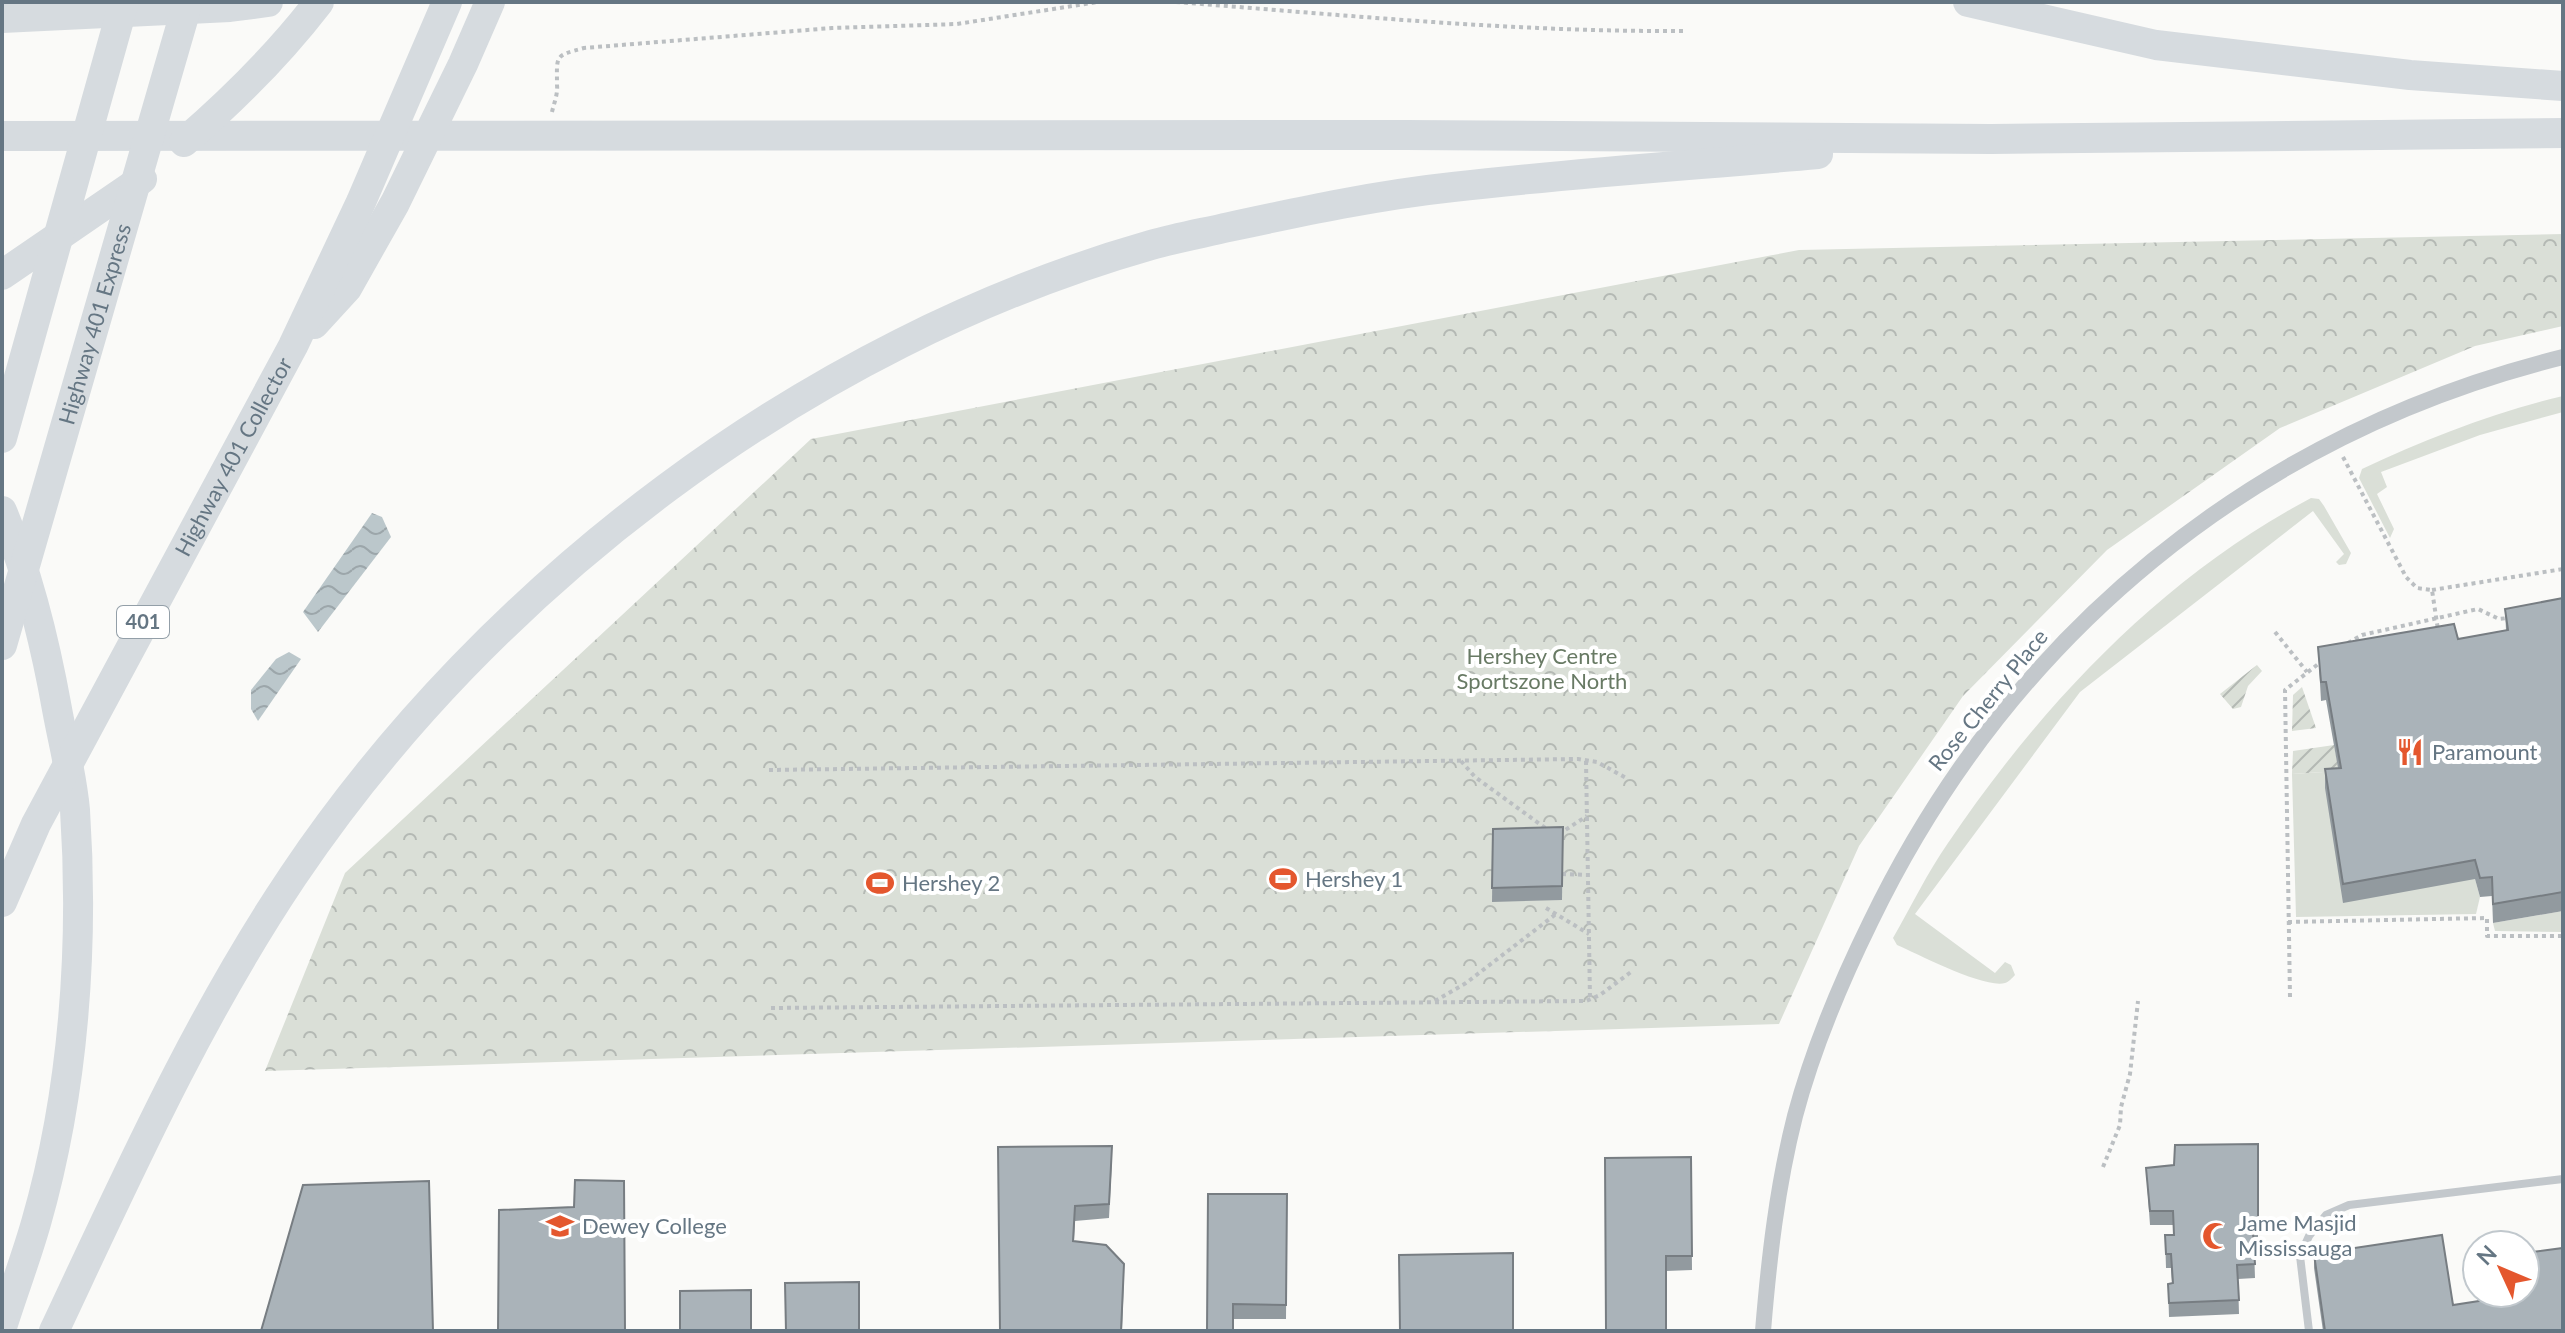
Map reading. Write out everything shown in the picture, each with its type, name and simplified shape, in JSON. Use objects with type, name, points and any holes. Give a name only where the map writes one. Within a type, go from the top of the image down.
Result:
[{"type":"highway","points":[[2,438],[124,2]]},
{"type":"highway","name":"Highway 401 Express","points":[[2,645],[188,2]]},
{"type":"highway","points":[[2,18],[230,7],[268,2]]},
{"type":"highway","points":[[2,275],[133,187],[239,94],[292,37],[319,2]]},
{"type":"highway","name":"Highway 401 Collector","points":[[2,902],[36,824],[293,346],[361,202],[447,2]]},
{"type":"highway","points":[[293,346],[347,288],[395,203],[490,2]]},
{"type":"highway","points":[[1968,2],[2156,45],[2410,75],[2563,86]]},
{"type":"highway","points":[[2,136],[1406,135],[1991,139],[2563,133]]},
{"type":"highway","points":[[54,1331],[161,1105],[241,958],[294,874],[360,784],[451,680],[520,610],[595,544],[684,475],[770,417],[863,363],[954,318],[1052,277],[1168,241],[1298,212],[1448,187],[1991,139]]},
{"type":"highway","points":[[2,511],[12,533],[48,658],[75,807],[78,922],[70,1053],[56,1131],[36,1221],[2,1327]]},
{"type":"street","name":"Rose Cherry Place","points":[[1763,1331],[1776,1199],[1795,1116],[1814,1055],[1837,993],[1889,884],[1936,802],[1972,748],[2057,646],[2146,564],[2199,523],[2314,450],[2501,373],[2563,357]]},
{"type":"lane","points":[[2309,1331],[2300,1256],[2309,1236],[2326,1215],[2349,1205],[2563,1179]]},
{"type":"path","points":[[542,136],[558,88],[555,63],[568,52],[584,48],[789,30],[957,24],[1098,2]]},
{"type":"path","points":[[1176,2],[1426,21],[1589,30],[1683,31]]},
{"type":"path","points":[[2336,440],[2406,577],[2417,588],[2432,590],[2563,569]]},
{"type":"path","points":[[2432,590],[2438,631]]},
{"type":"path","points":[[2339,648],[2362,635],[2478,609],[2499,619],[2512,617]]},
{"type":"path","points":[[2275,632],[2307,672]]},
{"type":"path","points":[[2290,997],[2285,690],[2329,656]]},
{"type":"path","points":[[1586,760],[1590,999]]},
{"type":"path","points":[[769,770],[1586,760],[1597,762],[1628,779]]},
{"type":"path","points":[[1460,761],[1475,777],[1556,836],[1587,816]]},
{"type":"path","points":[[1562,874],[1588,875]]},
{"type":"path","points":[[1546,908],[1589,934]]},
{"type":"path","points":[[1434,1002],[1466,983],[1556,914]]},
{"type":"path","points":[[2288,922],[2487,918],[2487,936],[2563,936]]},
{"type":"path","points":[[771,1008],[1590,999],[1631,972]]},
{"type":"path","points":[[2103,1167],[2120,1125],[2121,1107],[2130,1074],[2138,1001]]},
{"type":"green space","name":"Hershey Centre Sportszone North","points":[[2563,234],[2563,326],[2475,346],[2280,428],[2107,550],[1963,696],[1859,846],[1779,1024],[265,1071],[345,873],[811,439],[1799,250]]},
{"type":"green space","points":[[2563,396],[2563,412],[2480,435],[2381,472],[2387,487],[2377,494],[2394,529],[2390,538],[2359,478],[2362,469],[2461,427]]},
{"type":"green space","points":[[2311,498],[2319,499],[2351,553],[2346,564],[2336,562],[2344,554],[2313,511],[2080,692],[1915,914],[1995,973],[2005,962],[2011,965],[2015,975],[2005,983],[1983,981],[1897,945],[1893,938],[1940,854],[2023,742],[2065,694],[2155,605],[2256,530]]},
{"type":"green space","points":[[2257,665],[2262,671],[2248,686],[2241,707],[2233,709],[2220,694]]},
{"type":"green space","points":[[2302,687],[2316,728],[2292,731],[2293,695]]},
{"type":"green space","points":[[2334,745],[2339,771],[2292,774],[2293,751]]},
{"type":"green space","points":[[2339,771],[2475,879],[2480,897],[2476,914],[2296,917],[2292,774]]},
{"type":"green space","points":[[2563,911],[2563,932],[2495,931],[2493,923]]},
{"type":"water","points":[[372,513],[382,517],[391,537],[318,632],[303,612]]},
{"type":"water","points":[[289,652],[301,659],[258,721],[251,709],[251,690],[276,659]]},
{"type":"building","points":[[2563,598],[2563,892],[2493,904],[2492,877],[2480,878],[2475,860],[2343,884],[2325,769],[2341,768],[2326,682],[2321,682],[2318,647],[2454,624],[2458,639],[2508,630],[2505,609]]},
{"type":"building","points":[[1563,827],[1562,886],[1492,888],[1493,829]]},
{"type":"building","name":"Jame Masjid Mississauga","points":[[2258,1144],[2258,1233],[2253,1233],[2255,1264],[2237,1265],[2239,1300],[2169,1303],[2168,1284],[2173,1283],[2171,1254],[2166,1254],[2165,1235],[2174,1235],[2173,1211],[2150,1211],[2146,1168],[2174,1165],[2175,1145]]},
{"type":"building","points":[[1112,1146],[1109,1204],[1075,1206],[1073,1241],[1106,1245],[1124,1264],[1121,1331],[1000,1331],[998,1147]]},
{"type":"building","points":[[1691,1157],[1692,1256],[1666,1256],[1666,1331],[1606,1331],[1605,1158]]},
{"type":"building","points":[[575,1180],[624,1181],[625,1331],[498,1331],[499,1210],[574,1207]]},
{"type":"building","points":[[429,1181],[433,1331],[261,1331],[303,1185]]},
{"type":"building","points":[[1208,1194],[1287,1194],[1286,1305],[1233,1304],[1233,1331],[1207,1331]]},
{"type":"building","points":[[2442,1235],[2453,1305],[2461,1304],[2461,1309],[2541,1309],[2541,1251],[2563,1248],[2563,1331],[2325,1331],[2314,1254]]},
{"type":"building","points":[[1513,1253],[1513,1331],[1400,1331],[1399,1255]]},
{"type":"building","points":[[859,1282],[859,1331],[786,1331],[785,1283]]},
{"type":"building","points":[[751,1290],[751,1331],[680,1331],[680,1291]]},
{"type":"place","name":"Paramount","points":[[2410,752]]},
{"type":"place","name":"Hershey 1","points":[[1283,879]]},
{"type":"place","name":"Hershey 2","points":[[880,883]]},
{"type":"place","name":"Dewey College","points":[[560,1226]]},
{"type":"place","name":"Jame Masjid Mississauga","points":[[2216,1236]]}]
